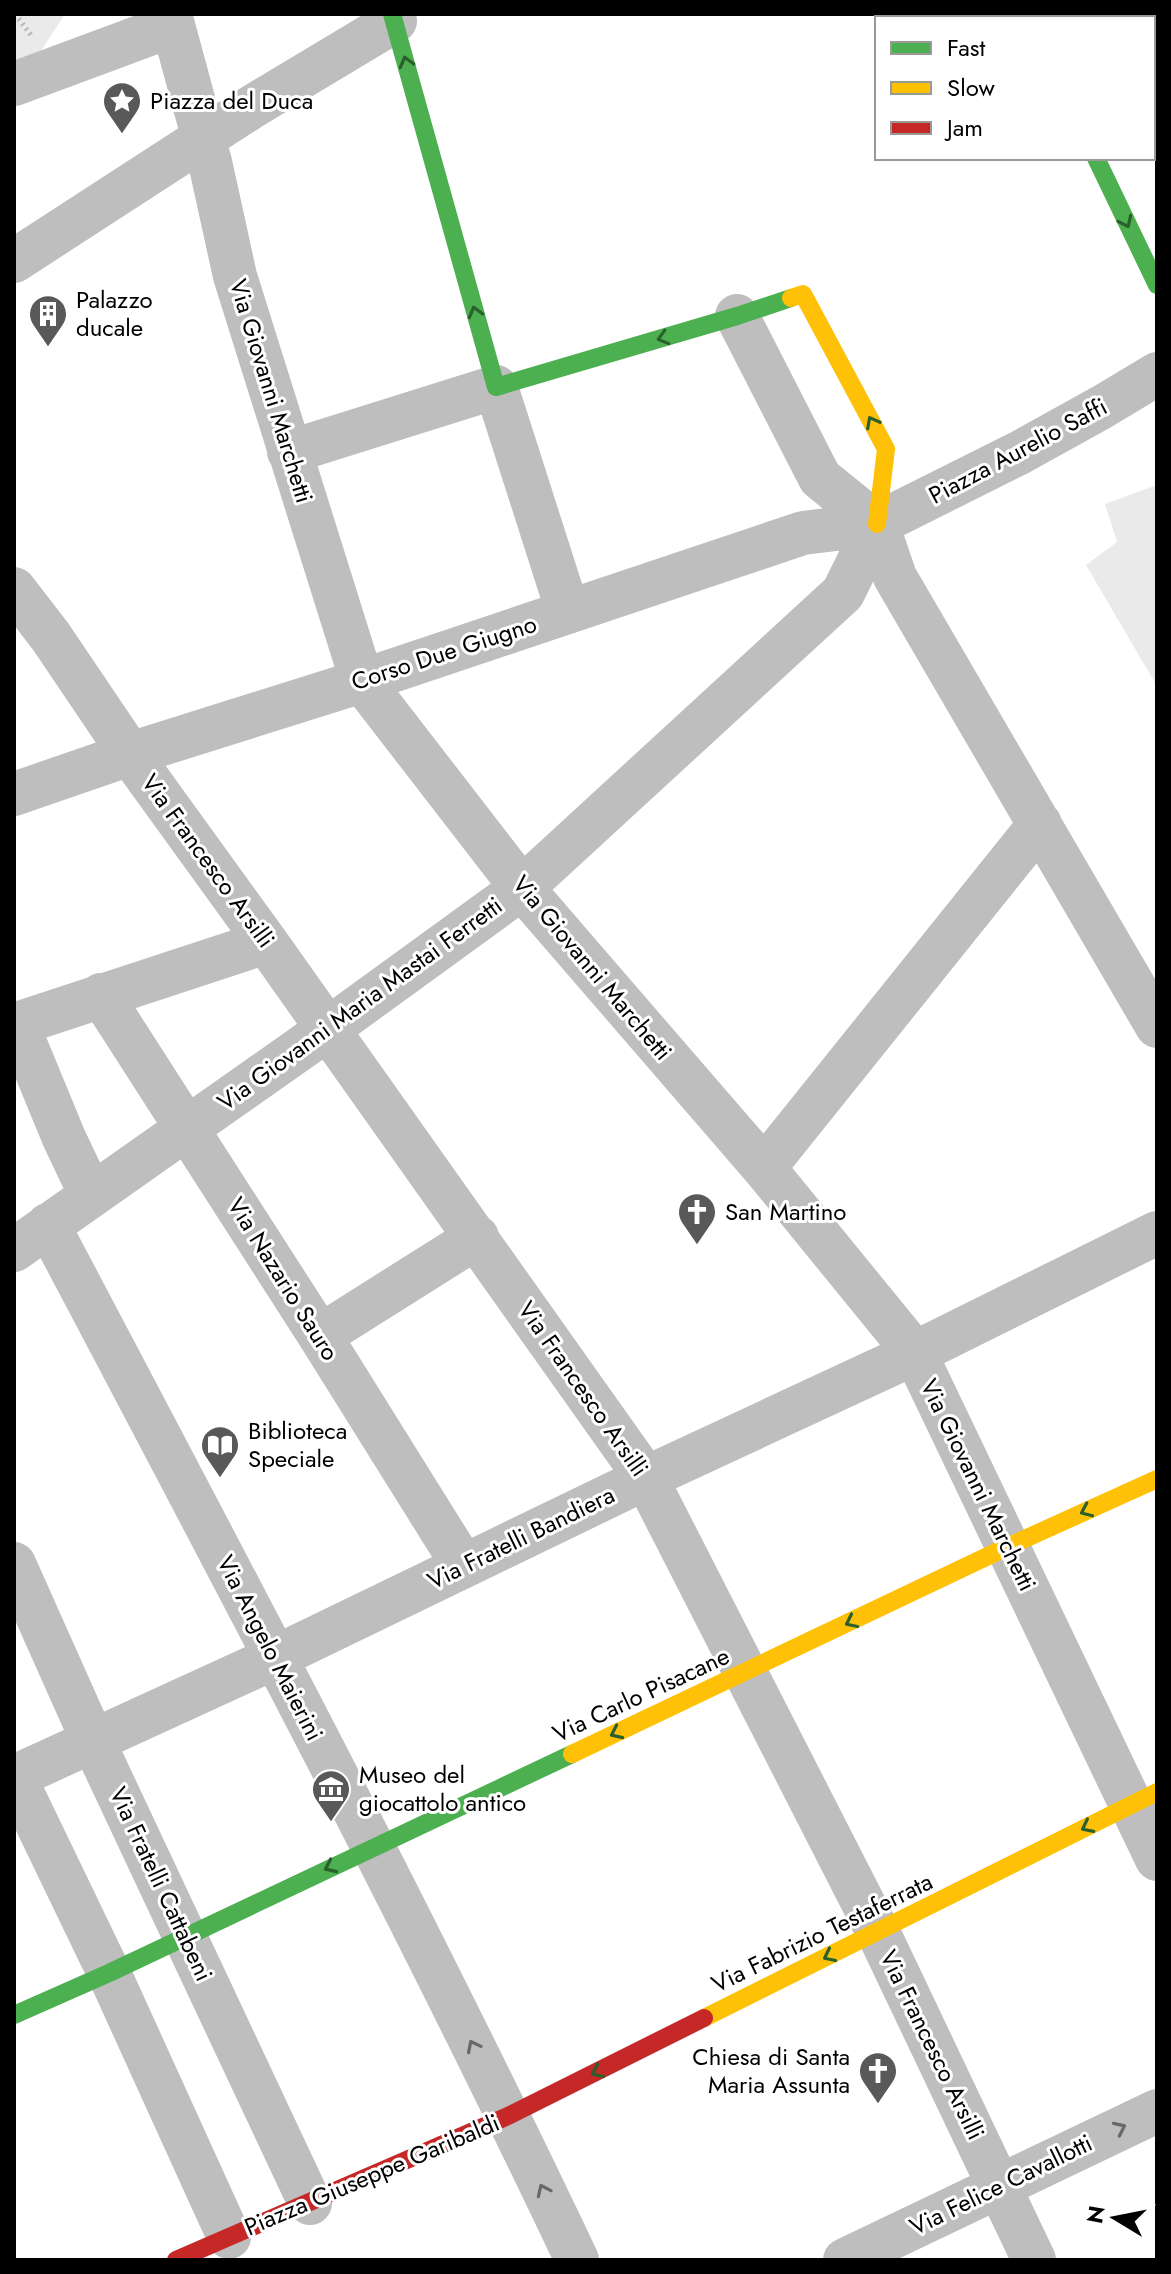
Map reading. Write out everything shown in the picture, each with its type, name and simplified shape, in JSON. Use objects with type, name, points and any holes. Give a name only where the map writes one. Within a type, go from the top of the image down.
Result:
[{"type":"street","points":[[14,261],[394,17],[496,387],[568,612]]},
{"type":"street","points":[[14,84],[52,63],[172,19]]},
{"type":"street","name":"Via Giovanni Marchetti","points":[[172,19],[235,276],[362,681],[522,888],[764,1168],[915,1353],[1007,1547],[1144,1799],[1157,1859]]},
{"type":"street","points":[[1097,160],[1157,285]]},
{"type":"street","points":[[289,452],[803,294],[886,449],[877,524],[895,577],[1157,1026]]},
{"type":"street","points":[[737,316],[820,478],[877,524]]},
{"type":"street","name":"Piazza Aurelio Saffi","points":[[877,524],[1019,453],[1157,374]]},
{"type":"street","name":"Corso Due Giugno","points":[[14,794],[803,533],[877,524]]},
{"type":"street","name":"Via Giovanni Maria Mastai Ferretti","points":[[31,1237],[328,1029],[522,888],[843,593],[877,524]]},
{"type":"street","name":"Via Francesco Arsilli","points":[[14,589],[646,1478],[878,1932],[1034,2260]]},
{"type":"street","points":[[764,1168],[1040,824]]},
{"type":"street","points":[[91,1195],[15,1024],[266,942]]},
{"type":"street","name":"Via Nazario Sauro","points":[[101,995],[463,1565]]},
{"type":"street","name":"Via Fratelli Bandiera","points":[[14,1776],[276,1657],[463,1565],[915,1353],[1157,1233]]},
{"type":"street","name":"Via Angelo Maierini","points":[[31,1237],[276,1657],[508,2116]]},
{"type":"street","points":[[320,1336],[477,1237]]},
{"type":"street","name":"Via Carlo Pisacane","points":[[14,2015],[1157,1479]]},
{"type":"street","name":"Via Fratelli Cattabeni","points":[[14,1564],[93,1741],[310,2203]]},
{"type":"street","points":[[14,1776],[109,1973],[229,2237]]},
{"type":"street","name":"Via Fabrizio Testaferrata","points":[[508,2116],[1144,1799]]},
{"type":"street","name":"Via Felice Cavallotti","points":[[845,2260],[1157,2111]]},
{"type":"street","name":"Piazza Giuseppe Garibaldi","points":[[176,2260],[508,2116],[577,2260]]},
{"type":"shaded area","points":[[14,14],[65,14],[37,57],[14,65]]},
{"type":"shaded area","points":[[1157,485],[1157,686],[1086,565],[1117,542],[1105,504]]},
{"type":"traffic: fast","points":[[392,14],[496,387],[791,298]]},
{"type":"traffic: fast","points":[[1097,160],[1157,285]]},
{"type":"traffic: fast","points":[[14,2015],[572,1754]]},
{"type":"traffic: slow","points":[[791,298],[803,294],[886,449],[877,524]]},
{"type":"traffic: slow","points":[[572,1754],[1157,1479]]},
{"type":"traffic: slow","points":[[704,2018],[1157,1792]]},
{"type":"traffic: jam","points":[[176,2260],[508,2116],[704,2018]]},
{"type":"place","name":"Piazza del Duca","points":[[122,135]]},
{"type":"place","name":"Palazzo ducale","points":[[48,348]]},
{"type":"place","name":"San Martino","points":[[697,1246]]},
{"type":"place","name":"Biblioteca Speciale","points":[[220,1479]]},
{"type":"place","name":"Museo del giocattolo antico","points":[[331,1823]]},
{"type":"place","name":"Chiesa di Santa Maria Assunta","points":[[878,2105]]}]
